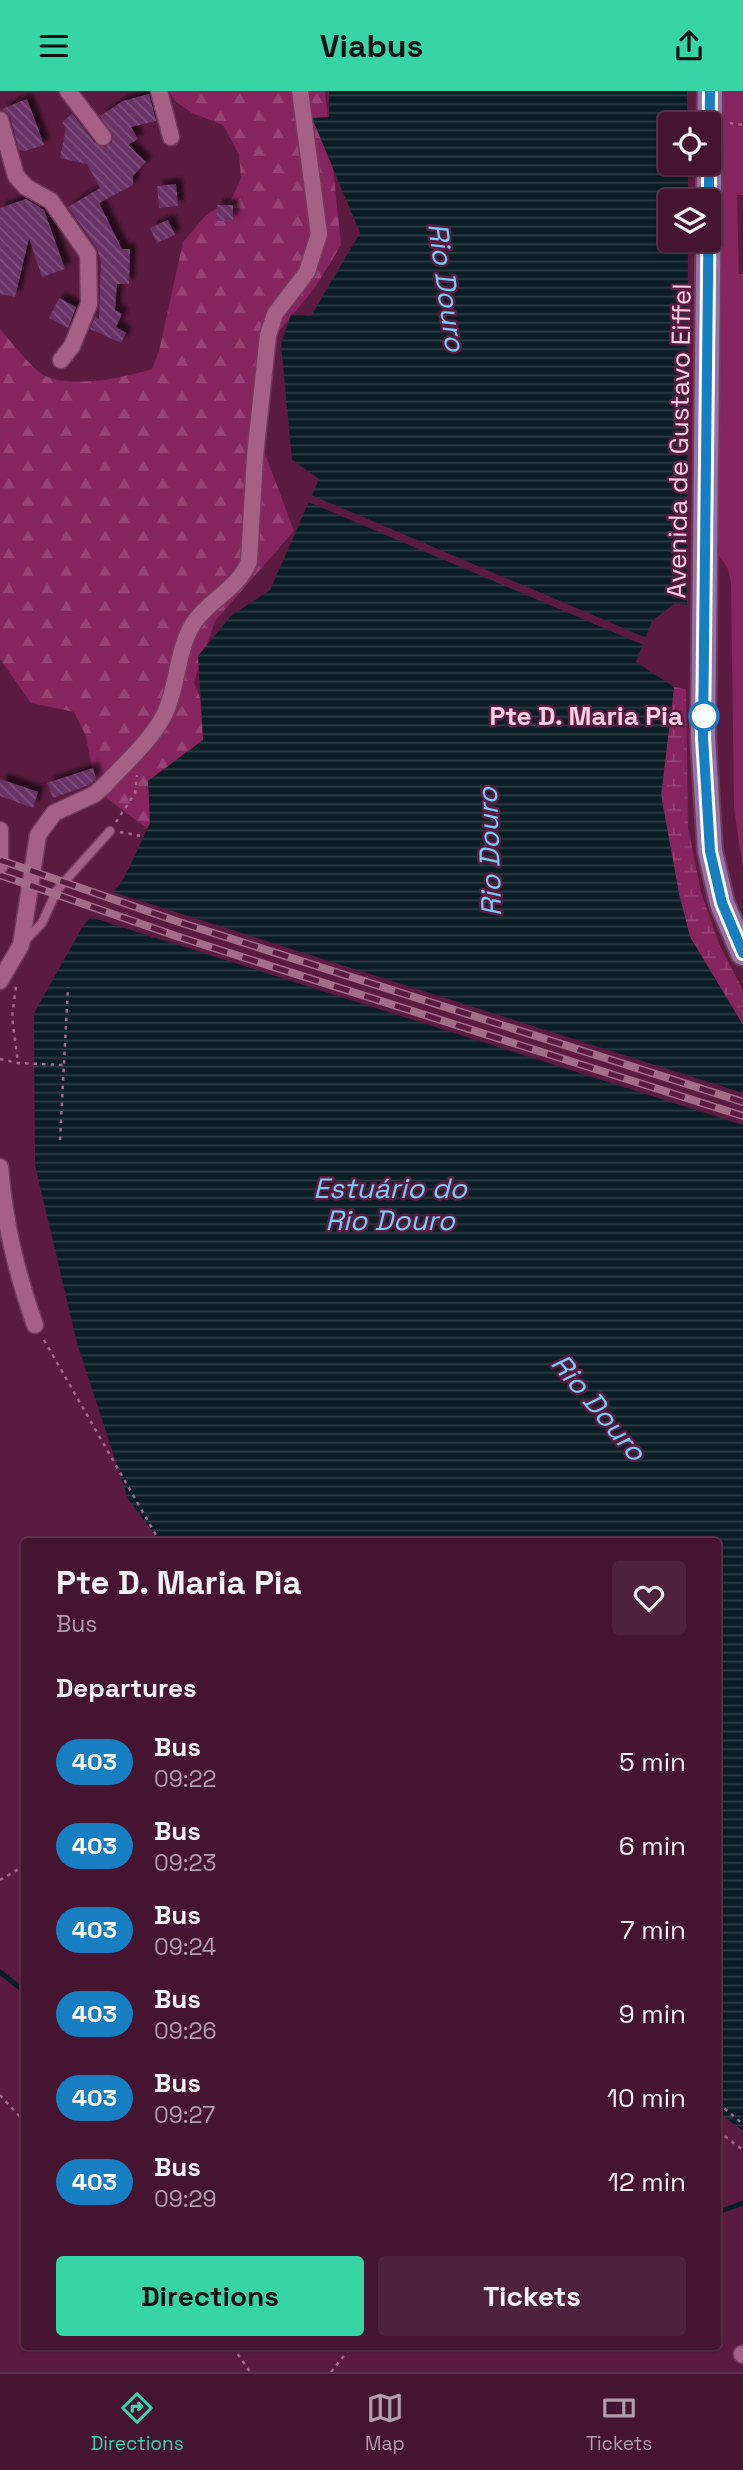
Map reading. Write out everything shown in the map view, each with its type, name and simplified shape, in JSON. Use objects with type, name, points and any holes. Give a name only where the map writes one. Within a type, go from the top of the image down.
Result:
[{"type":"main road","name":"Avenida de Gustavo Eiffel","points":[[710,91],[706,666],[703,738],[710,851],[722,903],[743,953]]},
{"type":"street","points":[[68,91],[103,137]]},
{"type":"street","points":[[159,91],[171,137]]},
{"type":"street","points":[[0,981],[21,945],[38,835],[54,813],[95,794],[158,724],[166,709],[190,630],[204,611],[241,576],[249,561],[257,432],[268,335],[275,314],[307,272],[320,234],[299,91]]},
{"type":"street","points":[[0,120],[16,176],[26,187],[51,201],[88,254],[89,304],[72,347],[61,360]]},
{"type":"street","points":[[0,829],[0,865]]},
{"type":"street","points":[[0,1167],[14,1267],[35,1325]]},
{"type":"lane","points":[[21,945],[42,923],[57,890],[110,831]]},
{"type":"path","points":[[110,831],[141,836]]},
{"type":"path","points":[[18,1063],[12,1017],[19,979]]},
{"type":"path","points":[[60,1140],[68,987]]},
{"type":"path","points":[[0,1059],[18,1063],[64,1065]]},
{"type":"path","points":[[35,1325],[158,1538]]},
{"type":"path","points":[[0,1880],[21,1868]]},
{"type":"path","points":[[0,2095],[21,2118]]},
{"type":"path","points":[[721,2106],[743,2124]]},
{"type":"path","points":[[721,2133],[743,2150]]},
{"type":"path","points":[[235,2350],[250,2372]]},
{"type":"path","points":[[331,2372],[349,2350]]},
{"type":"green space","points":[[169,91],[325,91],[341,245],[314,289],[276,335],[264,451],[294,531],[215,621],[194,682],[207,716],[224,744],[149,830],[96,790],[86,736],[74,712],[31,703],[0,659],[0,329],[34,368],[56,380],[99,380],[152,369],[159,351],[183,242],[206,215],[231,200],[241,178],[239,154],[223,125],[192,113],[175,101]]},
{"type":"green space","points":[[719,91],[743,91],[743,195],[737,195],[739,274],[743,274],[743,869],[734,808],[731,583],[728,569],[716,551],[718,252],[721,252],[721,189],[718,189],[718,175],[721,175],[721,112],[719,112]]},
{"type":"green space","points":[[674,687],[686,689],[688,828],[701,892],[719,944],[743,990],[743,1025],[690,937],[679,894],[661,795]]},
{"type":"water","name":"Estuário do Rio Douro","points":[[329,91],[687,91],[687,112],[658,112],[658,175],[688,175],[688,189],[658,189],[658,252],[688,252],[687,605],[675,603],[652,621],[636,662],[674,687],[661,795],[679,894],[690,937],[743,1025],[743,2131],[721,2114],[721,1538],[157,1538],[128,1499],[77,1343],[35,1165],[34,1013],[83,926],[121,883],[129,868],[150,823],[148,781],[203,740],[198,656],[231,616],[270,590],[319,479],[292,460],[281,344],[291,314],[311,316],[360,233],[312,118],[329,117]],"holes":[[[160,908],[169,915],[170,927],[162,937],[151,938],[141,930],[140,918],[148,909]],[[732,1089],[741,1097],[742,1109],[734,1118],[722,1119],[713,1112],[712,1100],[720,1090]]]},
{"type":"pier","points":[[309,494],[649,639],[646,646],[306,501]]},
{"type":"pier","points":[[110,891],[743,1093],[743,1125],[87,916]],"holes":[[[159,911],[166,917],[167,926],[161,933],[152,934],[145,928],[144,919],[150,912]],[[731,1093],[738,1099],[739,1108],[733,1115],[724,1116],[717,1110],[716,1101],[722,1094]]]},
{"type":"building","points":[[149,94],[156,121],[131,127],[138,139],[128,145],[146,162],[133,176],[133,185],[99,203],[122,249],[130,249],[129,284],[117,284],[115,310],[122,314],[116,327],[126,333],[121,343],[90,329],[95,317],[99,319],[101,262],[97,248],[68,207],[100,188],[87,164],[60,158],[66,127],[62,123],[72,113],[95,143],[105,147],[112,142],[113,135],[100,116],[123,101]]},
{"type":"building","points":[[27,99],[44,145],[25,151],[19,150],[10,117],[2,109]]},
{"type":"building","points":[[176,184],[178,206],[159,208],[157,186]]},
{"type":"building","points":[[26,199],[44,210],[65,269],[42,277],[29,238],[15,297],[0,294],[0,208]]},
{"type":"building","points":[[217,205],[233,205],[233,221],[217,221]]},
{"type":"building","points":[[168,220],[175,235],[157,243],[150,228]]},
{"type":"building","points":[[59,298],[76,307],[68,328],[49,318]]},
{"type":"building","points":[[93,768],[96,779],[89,785],[53,798],[47,783]]},
{"type":"building","points":[[0,779],[38,792],[33,808],[0,796]]},
{"type":"waterway","points":[[0,1972],[21,1989]]},
{"type":"waterway","points":[[721,2211],[743,2203]]},
{"type":"railway","points":[[0,860],[179,922],[743,1102]]},
{"type":"railway","points":[[0,875],[176,936],[743,1116]]},
{"type":"bus line","name":"403","points":[[710,91],[706,686],[703,738],[710,851],[722,903],[743,953]]},
{"type":"place","name":"Pte D. Maria Pia","points":[[704,716]]},
{"type":"water label","name":"Rio Douro","points":[[447,287]]},
{"type":"water label","name":"Rio Douro","points":[[489,852]]},
{"type":"water label","name":"Rio Douro","points":[[599,1407]]}]
